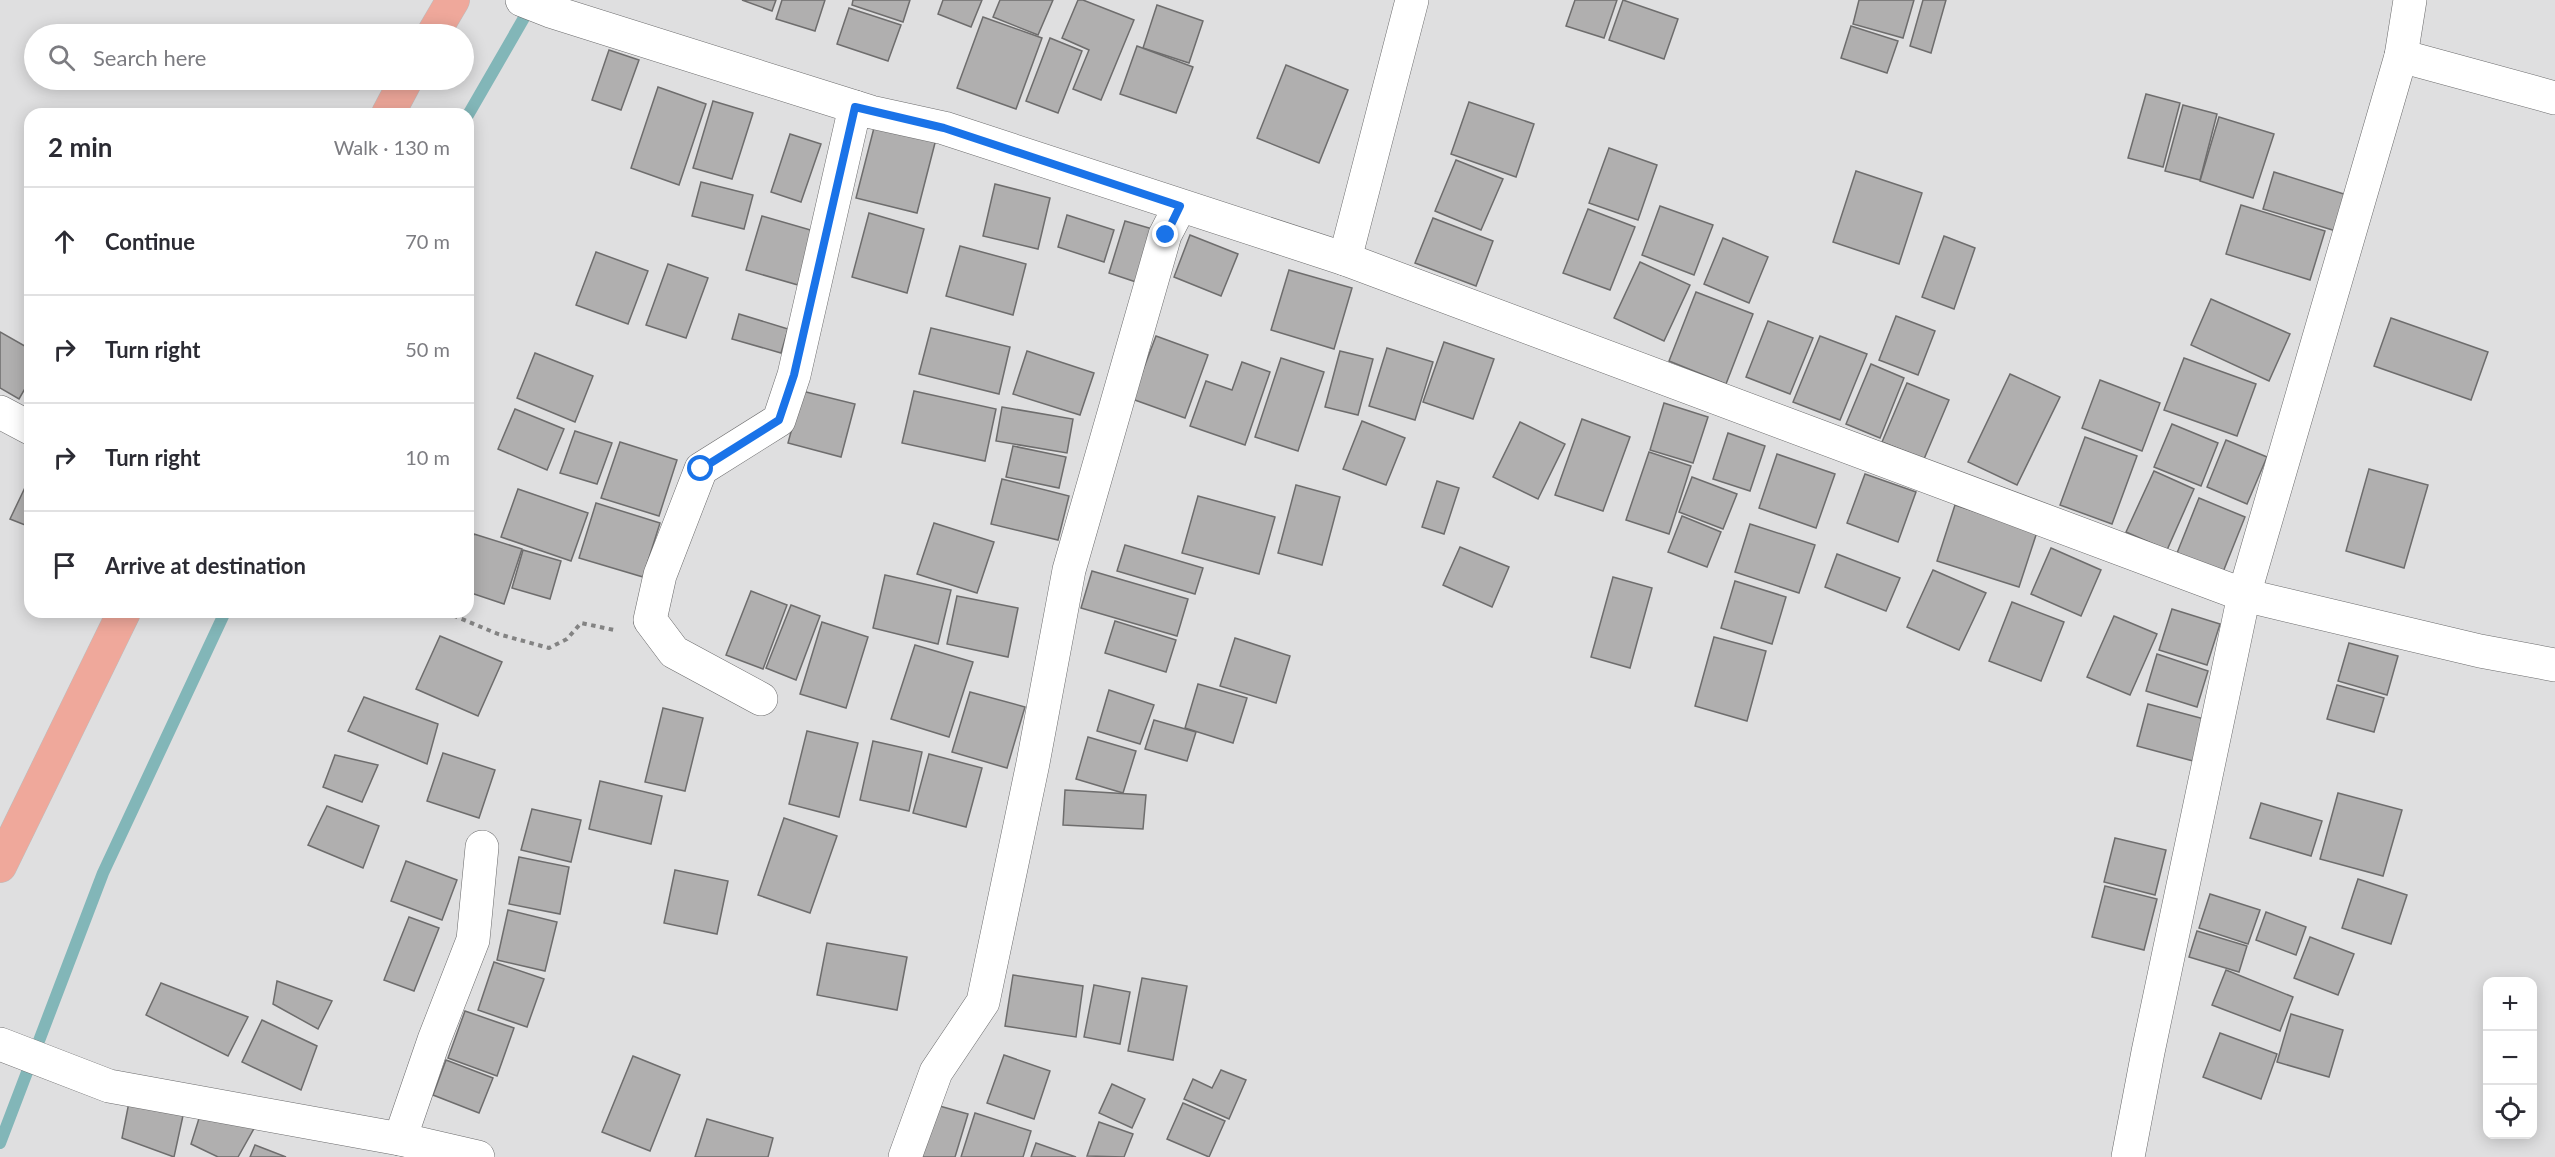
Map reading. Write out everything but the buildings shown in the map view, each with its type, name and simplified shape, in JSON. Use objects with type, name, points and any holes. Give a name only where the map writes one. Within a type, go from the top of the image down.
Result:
[{"type":"main road","points":[[439,24],[453,0]]},
{"type":"main road","points":[[391,108],[401,90]]},
{"type":"main road","points":[[0,866],[121,618]]},
{"type":"street","points":[[1345,260],[1413,0]]},
{"type":"street","points":[[2128,1157],[2150,1041],[2244,595],[2402,56],[2410,0]]},
{"type":"street","points":[[536,6],[855,107],[944,128],[1345,260],[2244,595],[2480,651],[2555,665]]},
{"type":"street","points":[[2402,56],[2555,98]]},
{"type":"street","points":[[761,699],[674,652],[651,620],[660,575],[701,469],[779,420],[794,375],[855,107]]},
{"type":"street","points":[[905,1157],[936,1072],[983,1002],[1034,763],[1069,570],[1166,235],[1180,206]]},
{"type":"street","points":[[0,412],[24,425]]},
{"type":"street","points":[[400,1139],[434,1040],[473,940],[482,847]]},
{"type":"street","points":[[0,1044],[51,1066],[109,1086],[400,1139],[478,1157]]},
{"type":"path","points":[[460,618],[498,634],[549,648],[567,639],[581,623],[614,630],[658,631]]},
{"type":"waterway","points":[[472,108],[532,4]]},
{"type":"waterway","points":[[0,1143],[103,873],[222,618]]},
{"type":"route","points":[[701,469],[779,420],[794,375],[855,107],[944,128],[1180,206],[1166,235]]}]
